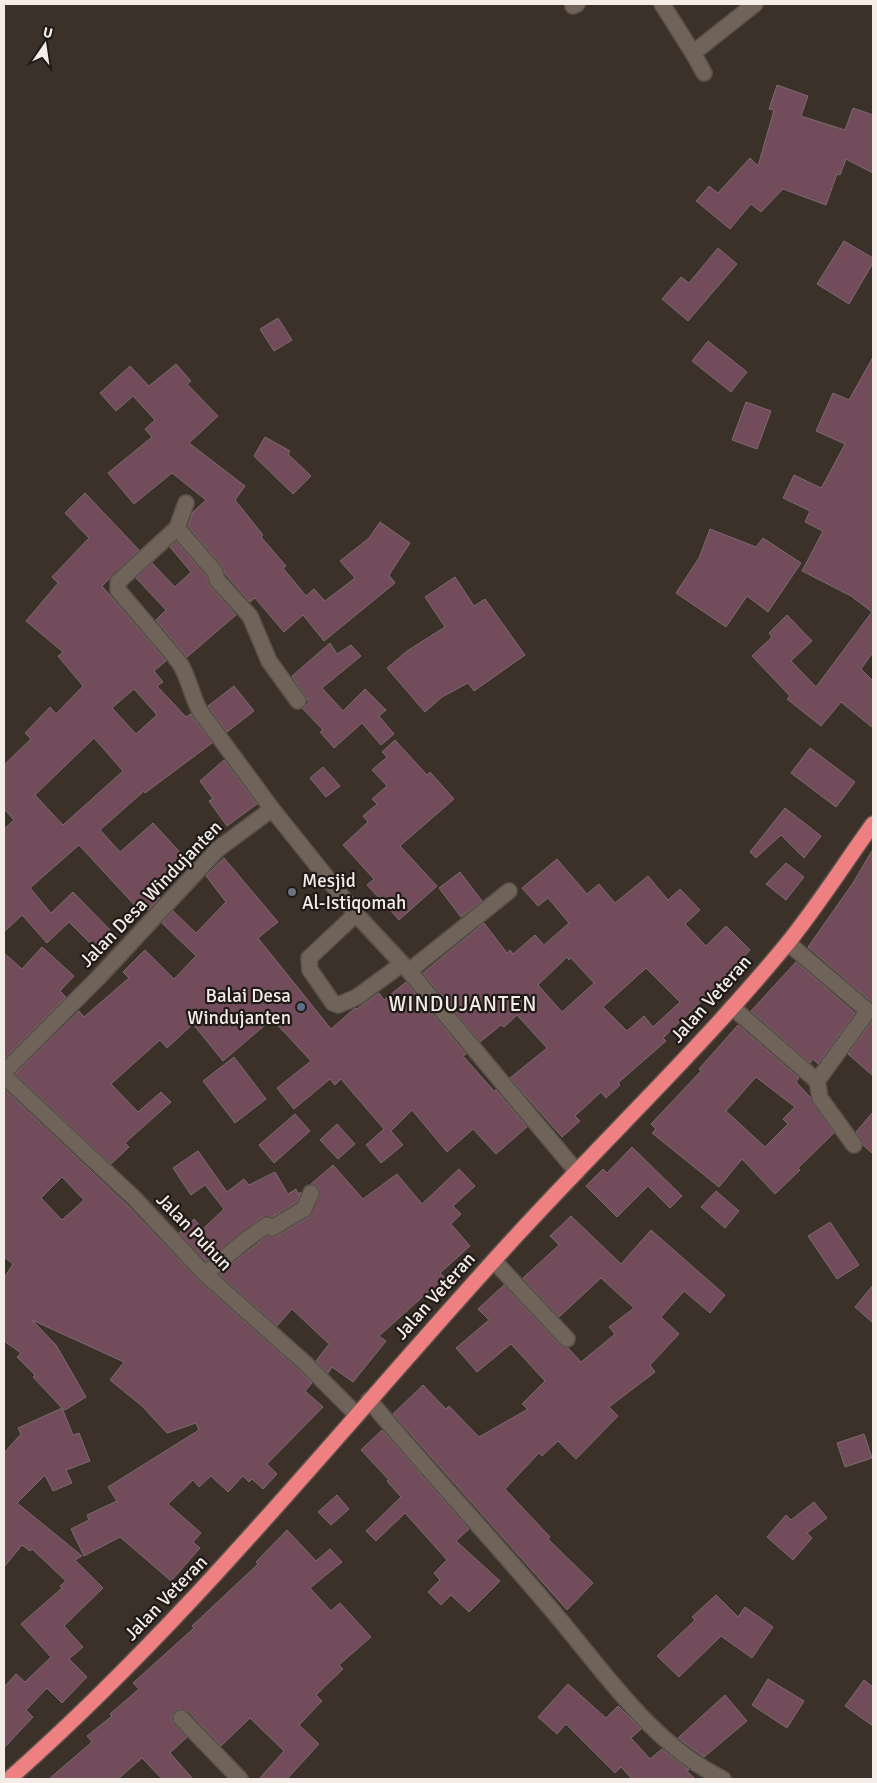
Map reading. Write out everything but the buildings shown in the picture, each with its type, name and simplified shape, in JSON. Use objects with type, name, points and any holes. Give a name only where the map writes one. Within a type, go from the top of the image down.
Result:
[{"type":"highway","name":"Jalan Veteran","points":[[9,1779],[62,1731],[232,1559],[369,1400],[494,1261],[732,1007],[788,943],[873,824]]},
{"type":"street","points":[[662,4],[704,73]]},
{"type":"street","points":[[693,53],[755,4]]},
{"type":"street","points":[[186,503],[177,528],[118,582],[118,590],[179,662],[186,672],[191,694],[200,711],[272,809],[356,914],[406,967],[577,1172]]},
{"type":"street","points":[[177,528],[215,572],[217,580],[250,616],[269,661],[298,701]]},
{"type":"street","name":"Jalan Desa Windujanten","points":[[4,1072],[98,978],[218,849],[272,809]]},
{"type":"street","points":[[356,914],[309,958],[310,970],[333,1003],[338,1006],[357,997],[406,967],[509,891]]},
{"type":"street","points":[[788,943],[868,1011],[817,1081]]},
{"type":"street","points":[[732,1007],[817,1081],[820,1098],[854,1145]]},
{"type":"street","name":"Jalan Puhun","points":[[4,1076],[133,1197],[205,1274],[306,1364],[357,1415]]},
{"type":"street","points":[[205,1274],[267,1225],[272,1228],[304,1208],[311,1193]]},
{"type":"street","points":[[494,1261],[566,1339]]},
{"type":"street","points":[[369,1400],[556,1615],[626,1700],[679,1752],[723,1779]]},
{"type":"street","points":[[181,1718],[240,1779]]},
{"type":"place","name":"Mesjid Al-Istiqomah","points":[[292,892]]},
{"type":"place","name":"Balai Desa Windujanten","points":[[301,1007]]},
{"type":"district","name":"WINDUJANTEN","points":[[463,1004]]}]
